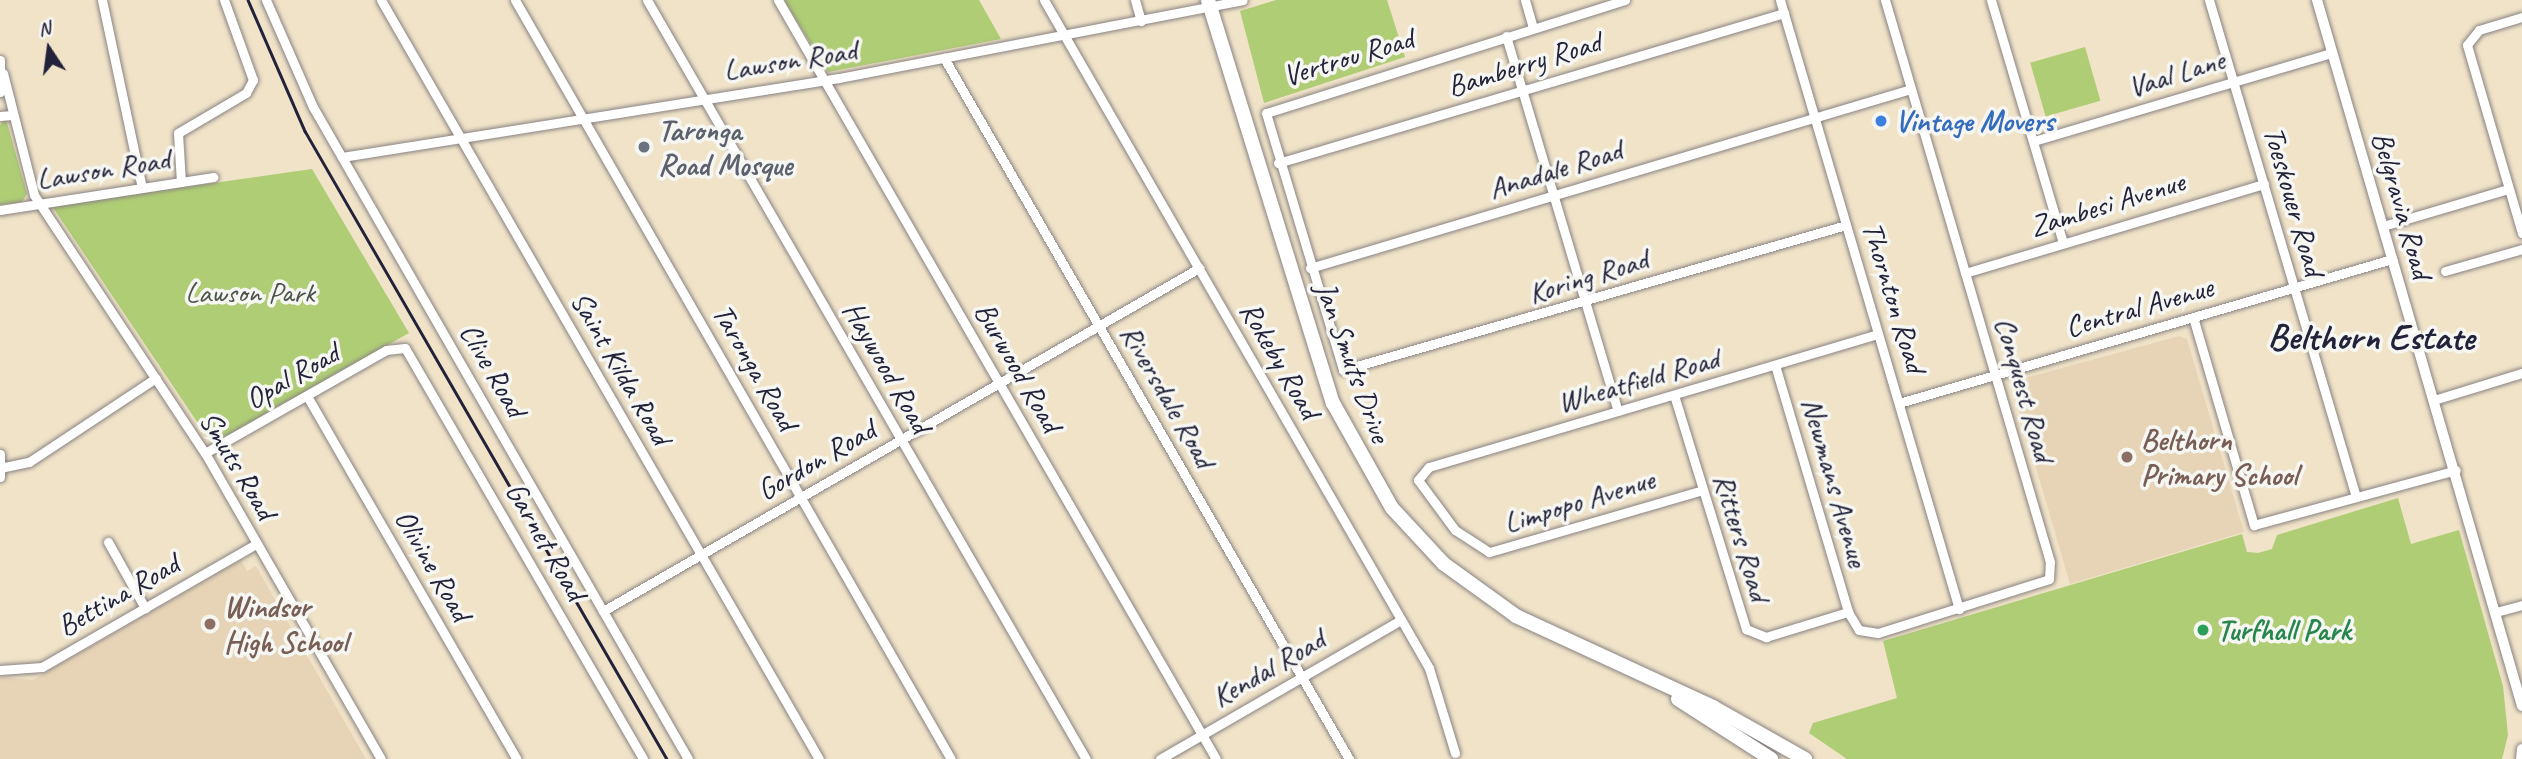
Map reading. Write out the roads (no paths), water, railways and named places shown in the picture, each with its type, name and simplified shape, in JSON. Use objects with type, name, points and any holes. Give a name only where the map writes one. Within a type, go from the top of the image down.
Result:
[{"type":"main road","name":"Jan Smuts Drive","points":[[1210,4],[1324,377],[1372,480],[1427,549],[1484,596],[1618,665],[1713,707],[1805,759]]},
{"type":"main road","name":"Jan Smuts Drive","points":[[1618,665],[1771,759]]},
{"type":"street","points":[[102,0],[142,188]]},
{"type":"street","points":[[181,182],[178,133],[251,88],[251,71],[224,0]]},
{"type":"street","name":"Clive Road","points":[[266,0],[342,157],[688,759]]},
{"type":"street","name":"Saint Kilda Road","points":[[381,0],[819,759]]},
{"type":"street","name":"Taronga Road","points":[[515,0],[951,759]]},
{"type":"street","name":"Haywood Road","points":[[647,0],[1086,759]]},
{"type":"street","name":"Burwood Road","points":[[778,0],[1216,759]]},
{"type":"street","name":"Rokeby Road","points":[[1044,0],[1434,679],[1455,753]]},
{"type":"street","points":[[1135,0],[1141,21]]},
{"type":"street","name":"Lawson Road","points":[[342,157],[824,80],[1141,21],[1210,4],[1243,0]]},
{"type":"street","points":[[1525,0],[1533,27]]},
{"type":"street","name":"Vertrou Road","points":[[1343,370],[1265,118],[1273,106],[1625,0]]},
{"type":"street","name":"Thornton Road","points":[[1780,0],[1959,609]]},
{"type":"street","name":"Conquest Road","points":[[1848,612],[1859,630],[1878,633],[2039,587],[2051,574],[1885,0]]},
{"type":"street","points":[[1991,0],[2063,243]]},
{"type":"street","name":"Toeskouer Road","points":[[2209,0],[2356,497]]},
{"type":"street","name":"Belgravia Road","points":[[2317,0],[2456,470],[2522,706]]},
{"type":"street","name":"Bamberry Road","points":[[1278,163],[1784,13]]},
{"type":"street","points":[[2522,17],[2479,30],[2467,45],[2522,233]]},
{"type":"street","points":[[1506,36],[1618,411]]},
{"type":"street","name":"Vaal Lane","points":[[2034,141],[2332,53]]},
{"type":"street","name":"Riversdale Road","points":[[944,58],[1349,759]]},
{"type":"street","name":"Smuts Road","points":[[0,60],[12,115],[39,204],[205,453],[381,759]]},
{"type":"street","points":[[0,92],[3,73]]},
{"type":"street","name":"Anadale Road","points":[[1310,268],[1910,89]]},
{"type":"street","points":[[0,116],[12,115]]},
{"type":"street","name":"Lawson Road","points":[[0,210],[213,177]]},
{"type":"street","name":"Zambesi Avenue","points":[[1965,273],[2264,184]]},
{"type":"street","points":[[2383,226],[2508,189]]},
{"type":"street","name":"Koring Road","points":[[1343,370],[1846,225]]},
{"type":"street","points":[[2445,271],[2522,249]]},
{"type":"street","name":"Central Avenue","points":[[1899,403],[2392,259]]},
{"type":"street","name":"Gordon Road","points":[[603,611],[1199,268]]},
{"type":"street","points":[[2193,317],[2254,525],[2456,470]]},
{"type":"street","name":"Wheatfield Road","points":[[1418,480],[1429,467],[1878,334]]},
{"type":"street","name":"Opal Road","points":[[205,453],[386,350],[405,348]]},
{"type":"street","name":"Garnet Road","points":[[405,348],[643,759]]},
{"type":"street","name":"Newmans Avenue","points":[[1776,365],[1848,612]]},
{"type":"street","points":[[2434,400],[2522,373]]},
{"type":"street","points":[[0,454],[0,471],[29,462],[156,378]]},
{"type":"street","name":"Ritters Road","points":[[1674,395],[1750,634],[1766,637],[1848,612]]},
{"type":"street","name":"Olivine Road","points":[[307,396],[517,759]]},
{"type":"street","name":"Limpopo Avenue","points":[[1418,480],[1455,530],[1489,552],[1703,490]]},
{"type":"street","points":[[108,542],[145,607]]},
{"type":"street","name":"Bettina Road","points":[[0,670],[34,671],[256,544]]},
{"type":"street","points":[[2497,612],[2522,605]]},
{"type":"street","name":"Kendal Road","points":[[1160,759],[1401,620]]},
{"type":"street","points":[[2521,759],[2522,749]]},
{"type":"railway","points":[[248,0],[305,131],[667,759]]},
{"type":"place","name":"Vintage Movers","points":[[1881,121]]},
{"type":"place","name":"Taronga Road Mosque","points":[[644,147]]},
{"type":"place","name":"Belthorn Primary School","points":[[2127,457]]},
{"type":"place","name":"Windsor High School","points":[[210,624]]},
{"type":"place","name":"Turfhall Park","points":[[2203,630]]},
{"type":"district","name":"Belthorn Estate","points":[[2371,337]]},
{"type":"park label","name":"Lawson Park","points":[[250,292]]}]
